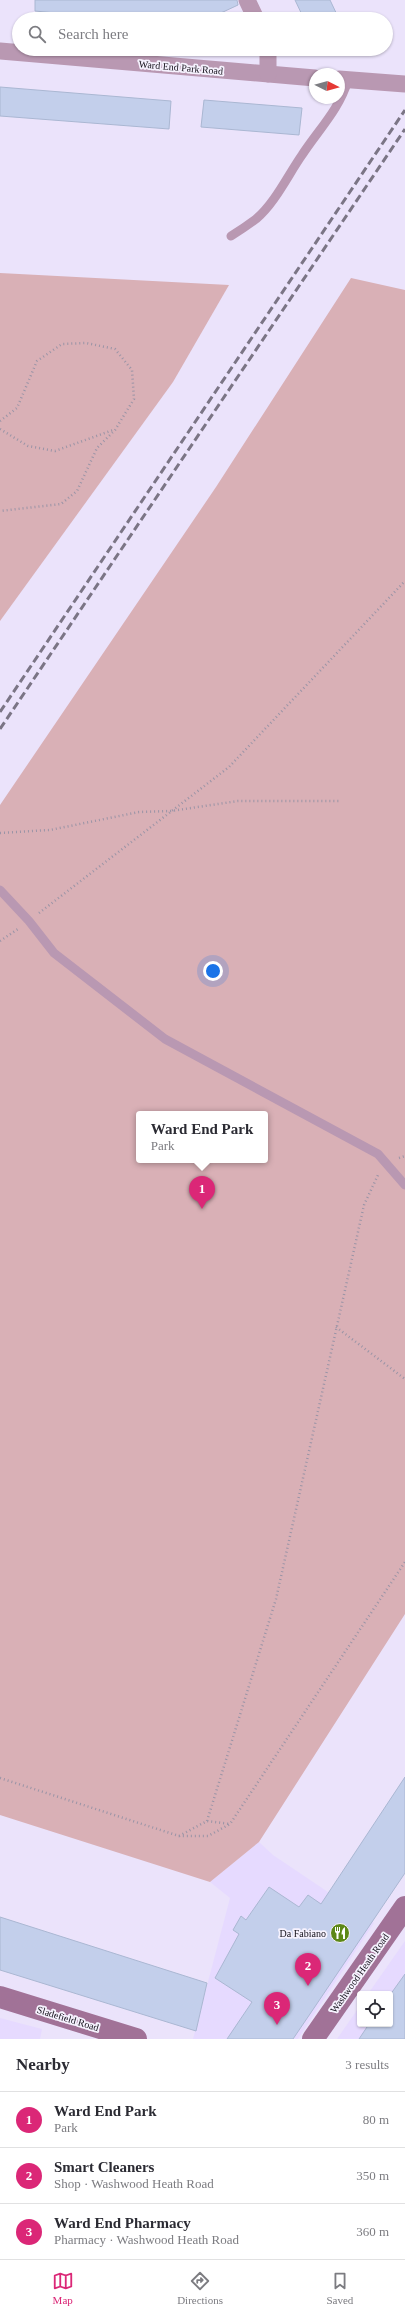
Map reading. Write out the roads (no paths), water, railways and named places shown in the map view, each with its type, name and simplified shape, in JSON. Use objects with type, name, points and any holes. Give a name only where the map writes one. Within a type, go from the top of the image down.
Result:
[{"type":"main road","name":"Washwood Heath Road","points":[[313,2039],[403,1912]]},
{"type":"main road","name":"Sladefield Road","points":[[0,1997],[136,2039]]},
{"type":"street","points":[[247,0],[253,12]]},
{"type":"street","name":"Ward End Park Road","points":[[0,51],[12,52]]},
{"type":"street","name":"Ward End Park Road","points":[[58,56],[309,77]]},
{"type":"street","points":[[268,56],[268,74]]},
{"type":"street","points":[[345,80],[405,84]]},
{"type":"lane","points":[[231,236],[257,218],[274,197],[307,147],[333,114],[339,104]]},
{"type":"lane","points":[[0,890],[29,921],[54,953],[166,1039],[378,1154],[405,1185]]},
{"type":"railway","points":[[0,712],[405,110]]},
{"type":"railway","points":[[0,729],[405,129]]},
{"type":"place","name":"Ward End Park","points":[[202,1209]]},
{"type":"place","name":"Da Fabiano","points":[[340,1933]]},
{"type":"place","name":"Smart Cleaners","points":[[308,1986]]},
{"type":"place","name":"Ward End Pharmacy","points":[[277,2025]]}]
